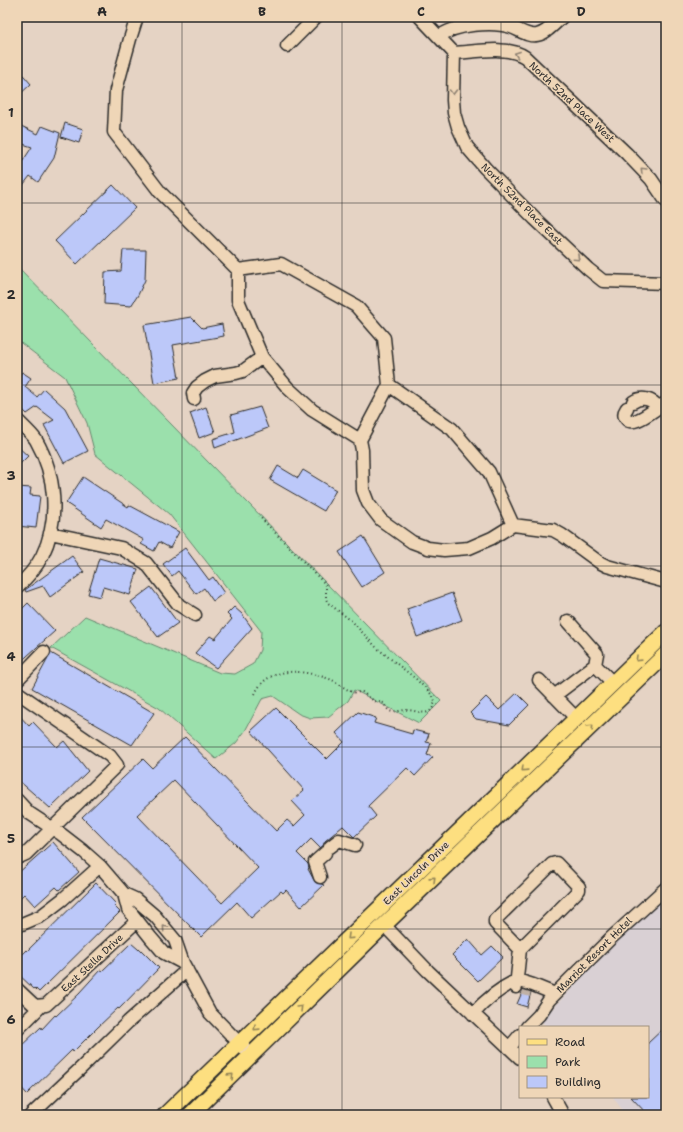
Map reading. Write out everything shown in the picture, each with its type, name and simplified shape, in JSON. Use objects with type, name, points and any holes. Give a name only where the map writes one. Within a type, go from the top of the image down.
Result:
[{"type":"main road","name":"East Lincoln Drive","points":[[165,1115],[666,632]]},
{"type":"main road","name":"East Lincoln Drive","points":[[190,1115],[384,925],[666,654]]},
{"type":"main road","points":[[552,742],[563,754]]},
{"type":"main road","points":[[366,943],[370,929],[408,891],[413,876]]},
{"type":"street","points":[[137,17],[116,90],[114,132],[160,192],[238,270],[238,300],[262,357],[288,388],[312,410],[360,440]]},
{"type":"street","points":[[287,46],[316,17]]},
{"type":"street","points":[[420,17],[454,53]]},
{"type":"street","points":[[440,37],[451,30],[483,24],[508,26],[531,35],[536,35],[549,29],[562,17]]},
{"type":"street","name":"North 52nd Place West","points":[[454,53],[503,50],[518,53],[524,57],[627,154],[651,179],[666,201]]},
{"type":"street","name":"North 52nd Place East","points":[[454,53],[454,113],[458,127],[467,147],[485,168],[535,219],[588,269],[603,281],[666,282]]},
{"type":"street","points":[[238,270],[280,264],[356,306],[384,338],[389,385],[360,440],[362,450],[363,490],[368,503],[381,520],[412,542],[428,548],[439,550],[470,548],[492,538],[513,525],[553,530],[607,566],[666,582]]},
{"type":"street","points":[[194,400],[194,393],[197,387],[205,381],[215,376],[243,371],[262,357]]},
{"type":"street","points":[[389,385],[452,429],[489,472],[513,525]]},
{"type":"street","points":[[639,399],[648,399],[662,405],[640,419],[632,421],[627,419],[624,415],[624,412],[630,405],[639,399]]},
{"type":"street","points":[[17,420],[35,439],[47,463],[52,479],[54,499],[53,519],[50,533],[42,555],[35,568],[17,587]]},
{"type":"street","points":[[50,533],[121,548],[146,563],[179,605],[195,615]]},
{"type":"street","points":[[554,696],[595,665],[596,654],[568,621]]},
{"type":"street","points":[[17,680],[44,652]]},
{"type":"street","points":[[595,665],[613,683]]},
{"type":"street","points":[[539,680],[576,718]]},
{"type":"street","points":[[17,692],[110,756],[117,764],[53,829],[26,854],[17,858]]},
{"type":"street","points":[[17,800],[29,813],[61,834],[100,866],[124,894],[135,899],[147,909],[175,940],[185,966],[210,1013],[252,1055]]},
{"type":"street","points":[[320,878],[315,862],[339,840],[355,845]]},
{"type":"street","points":[[520,949],[579,890],[579,887],[556,863],[552,864],[496,920],[496,923],[520,949],[522,987]]},
{"type":"street","points":[[17,926],[40,916],[63,899],[100,866]]},
{"type":"street","name":"Marriot Resort Hotel","points":[[528,1026],[539,1015],[552,997],[611,938],[666,888]]},
{"type":"street","points":[[124,894],[128,909],[164,953],[185,966]]},
{"type":"street","name":"East Stella Drive","points":[[17,1030],[137,921]]},
{"type":"street","points":[[384,925],[428,971],[519,1057]]},
{"type":"street","points":[[31,1115],[185,966]]},
{"type":"street","points":[[473,1014],[485,1000],[499,990],[522,987],[539,987],[552,997]]},
{"type":"street","points":[[522,987],[542,995],[552,997]]},
{"type":"street","points":[[17,989],[35,1006],[44,1006]]},
{"type":"street","points":[[509,1048],[519,1036]]},
{"type":"street","points":[[554,1098],[564,1115]]},
{"type":"path","points":[[255,694],[258,687],[268,678],[281,673],[295,672],[319,675],[333,680],[352,692],[362,692],[374,701],[384,703],[392,711],[408,710],[425,713],[432,708],[435,701],[433,696],[416,679],[377,648],[353,622],[328,603],[326,599],[326,585],[259,516]]},
{"type":"shaded area","points":[[666,893],[666,1115],[626,1115],[614,1098],[649,1098],[649,1026],[546,1026],[541,1021],[621,936]]},
{"type":"green space","points":[[17,266],[441,701],[419,723],[354,690],[348,701],[328,717],[310,718],[299,714],[273,696],[262,699],[245,731],[236,743],[216,759],[159,708],[51,648],[85,616],[220,673],[235,674],[253,664],[260,650],[261,631],[169,514],[95,454],[87,423],[65,377],[17,340]]},
{"type":"building","points":[[17,68],[31,84],[17,97]]},
{"type":"building","points":[[65,123],[83,129],[79,143],[61,137]]},
{"type":"building","points":[[19,125],[38,134],[42,126],[60,133],[54,158],[38,182],[30,176],[17,193],[17,170],[32,147],[17,142],[17,130]]},
{"type":"building","points":[[113,185],[135,208],[77,264],[55,241]]},
{"type":"building","points":[[123,250],[146,250],[145,280],[131,306],[104,304],[105,272],[121,271]]},
{"type":"building","points":[[191,317],[202,328],[222,324],[224,336],[173,345],[179,378],[154,383],[144,325]]},
{"type":"building","points":[[22,372],[31,378],[25,387],[37,397],[44,389],[65,408],[88,451],[64,463],[44,425],[54,420],[37,407],[27,414],[17,404],[17,379]]},
{"type":"building","points":[[206,407],[215,432],[199,438],[190,413]]},
{"type":"building","points":[[260,407],[268,428],[215,448],[213,439],[235,432],[231,415]]},
{"type":"building","points":[[17,446],[28,456],[17,467]]},
{"type":"building","points":[[278,466],[298,478],[303,470],[336,490],[324,511],[270,480]]},
{"type":"building","points":[[83,477],[128,507],[129,505],[179,532],[170,548],[159,542],[154,551],[141,544],[144,540],[106,519],[101,527],[66,503]]},
{"type":"building","points":[[18,487],[31,488],[30,495],[40,496],[36,528],[17,526]]},
{"type":"building","points":[[363,536],[385,572],[362,587],[339,552]]},
{"type":"building","points":[[185,548],[209,580],[213,577],[224,593],[213,601],[204,588],[196,594],[178,571],[172,576],[163,564]]},
{"type":"building","points":[[72,556],[84,572],[50,597],[43,586],[26,592],[25,590]]},
{"type":"building","points":[[99,558],[138,569],[130,595],[103,587],[100,597],[88,594]]},
{"type":"building","points":[[151,587],[178,623],[158,637],[131,602]]},
{"type":"building","points":[[452,593],[462,620],[417,637],[407,609]]},
{"type":"building","points":[[28,603],[55,631],[17,665],[17,614]]},
{"type":"building","points":[[234,607],[242,614],[252,628],[216,668],[195,653],[210,636],[215,639],[232,619],[227,614]]},
{"type":"building","points":[[51,653],[154,713],[132,745],[32,688]]},
{"type":"building","points":[[517,693],[529,705],[509,725],[476,719],[470,713],[486,697],[499,710]]},
{"type":"building","points":[[276,708],[327,759],[344,742],[336,733],[358,712],[376,718],[374,723],[412,734],[413,730],[429,734],[426,742],[431,743],[427,755],[433,757],[415,776],[407,768],[368,806],[376,816],[354,837],[343,826],[325,841],[323,846],[320,848],[311,839],[297,853],[308,864],[308,869],[315,882],[324,885],[301,907],[286,890],[283,893],[281,891],[251,918],[237,902],[201,937],[82,817],[143,759],[152,768],[185,737],[276,831],[287,820],[294,826],[305,815],[292,801],[304,790],[251,731]],"holes":[[[174,780],[258,868],[222,903],[137,815]]]},
{"type":"building","points":[[17,713],[29,726],[33,722],[57,747],[64,741],[88,771],[50,808],[17,779]]},
{"type":"building","points":[[53,842],[79,872],[59,890],[56,887],[35,906],[24,894],[17,901],[17,874]]},
{"type":"building","points":[[96,883],[116,904],[114,906],[120,912],[39,992],[17,973],[17,959]]},
{"type":"building","points":[[468,939],[482,955],[492,946],[503,957],[478,981],[452,955]]},
{"type":"building","points":[[131,943],[138,949],[139,948],[159,968],[119,1009],[118,1008],[73,1052],[72,1050],[27,1094],[17,1083],[17,1050],[41,1027],[42,1029],[55,1015],[56,1016],[80,993],[100,970],[102,971]]},
{"type":"building","points":[[523,990],[531,992],[527,1007],[517,1004]]},
{"type":"building","points":[[666,1026],[666,1115],[648,1115],[632,1098],[649,1098],[649,1042]]},
{"type":"tunnel","points":[[523,989],[531,991]]}]
